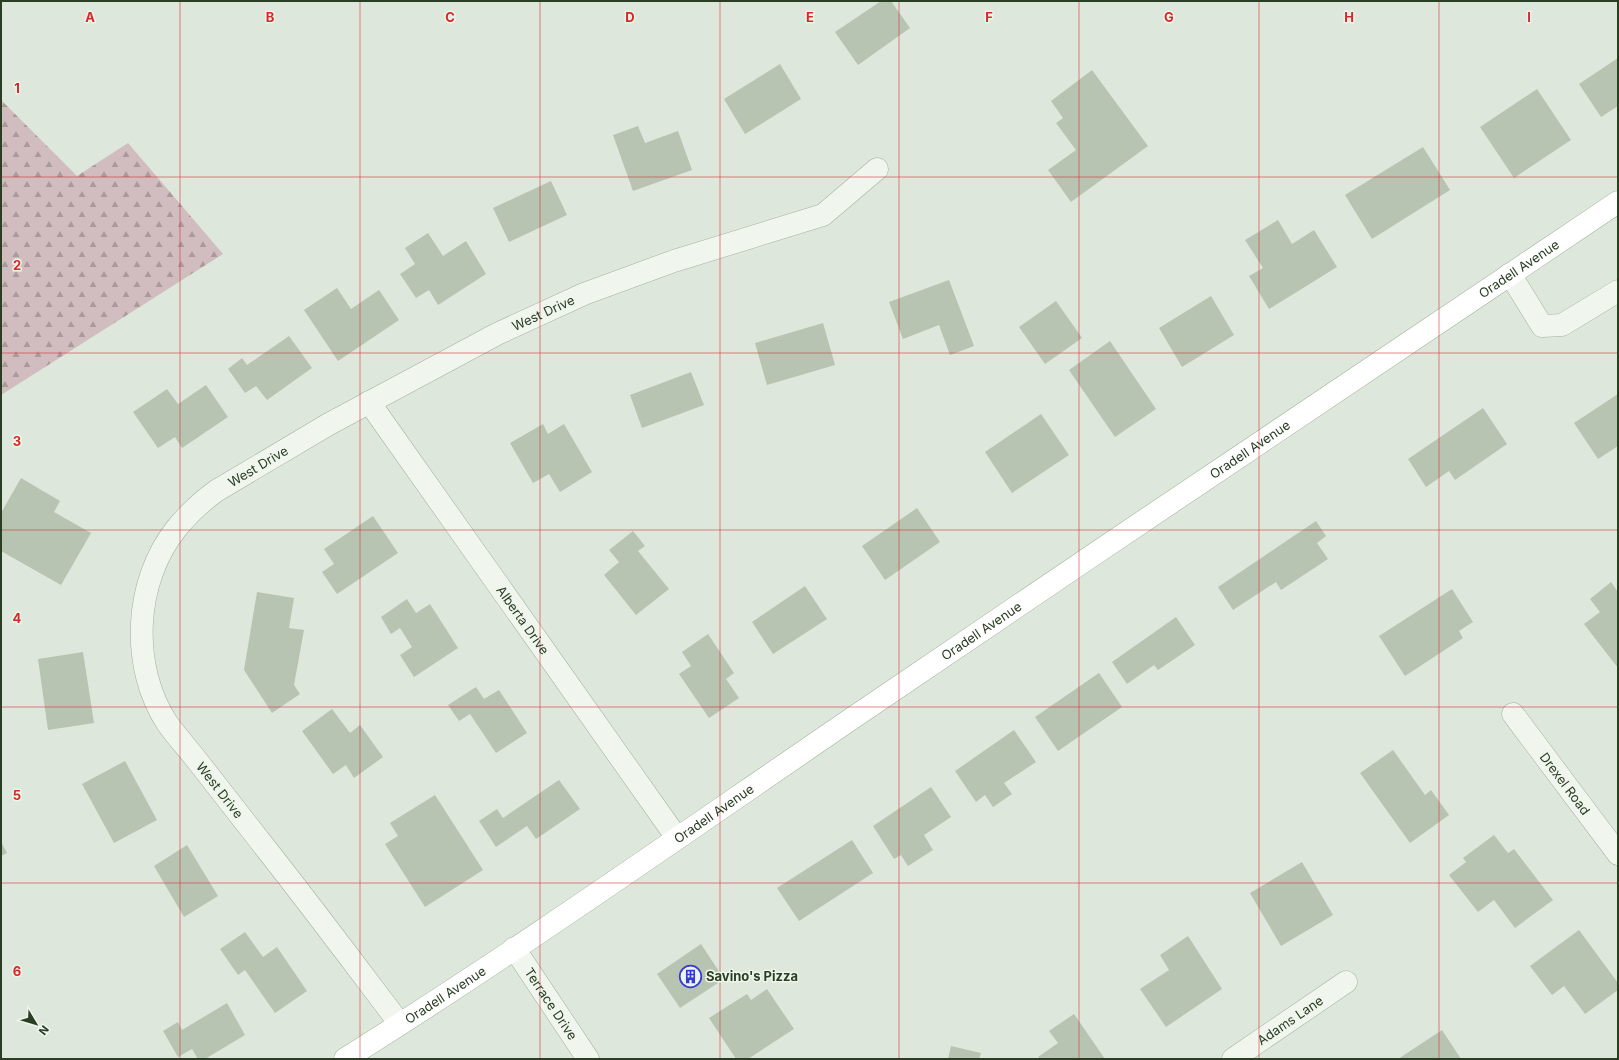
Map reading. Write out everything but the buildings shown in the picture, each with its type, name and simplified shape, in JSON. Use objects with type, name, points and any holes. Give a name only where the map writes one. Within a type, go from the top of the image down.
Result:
[{"type":"main road","name":"Oradell Avenue","points":[[345,1059],[400,1024],[678,838],[1250,448],[1618,202]]},
{"type":"street","name":"West Drive","points":[[400,1024],[167,722],[151,690],[143,656],[142,617],[148,585],[158,557],[176,529],[200,503],[216,491],[369,402],[497,334],[584,294],[674,261],[823,216],[877,169]]},
{"type":"street","points":[[1510,274],[1542,326],[1562,325],[1618,291]]},
{"type":"street","name":"Alberta Drive","points":[[369,402],[678,838]]},
{"type":"street","name":"Drexel Road","points":[[1513,714],[1618,854]]},
{"type":"street","name":"Terrace Drive","points":[[514,948],[588,1059]]},
{"type":"street","name":"Adams Lane","points":[[1234,1059],[1346,982]]},
{"type":"green space","points":[[1,100],[77,176],[128,143],[223,254],[1,395]]},
{"type":"place","name":"Savino's Pizza","points":[[691,976]]}]
